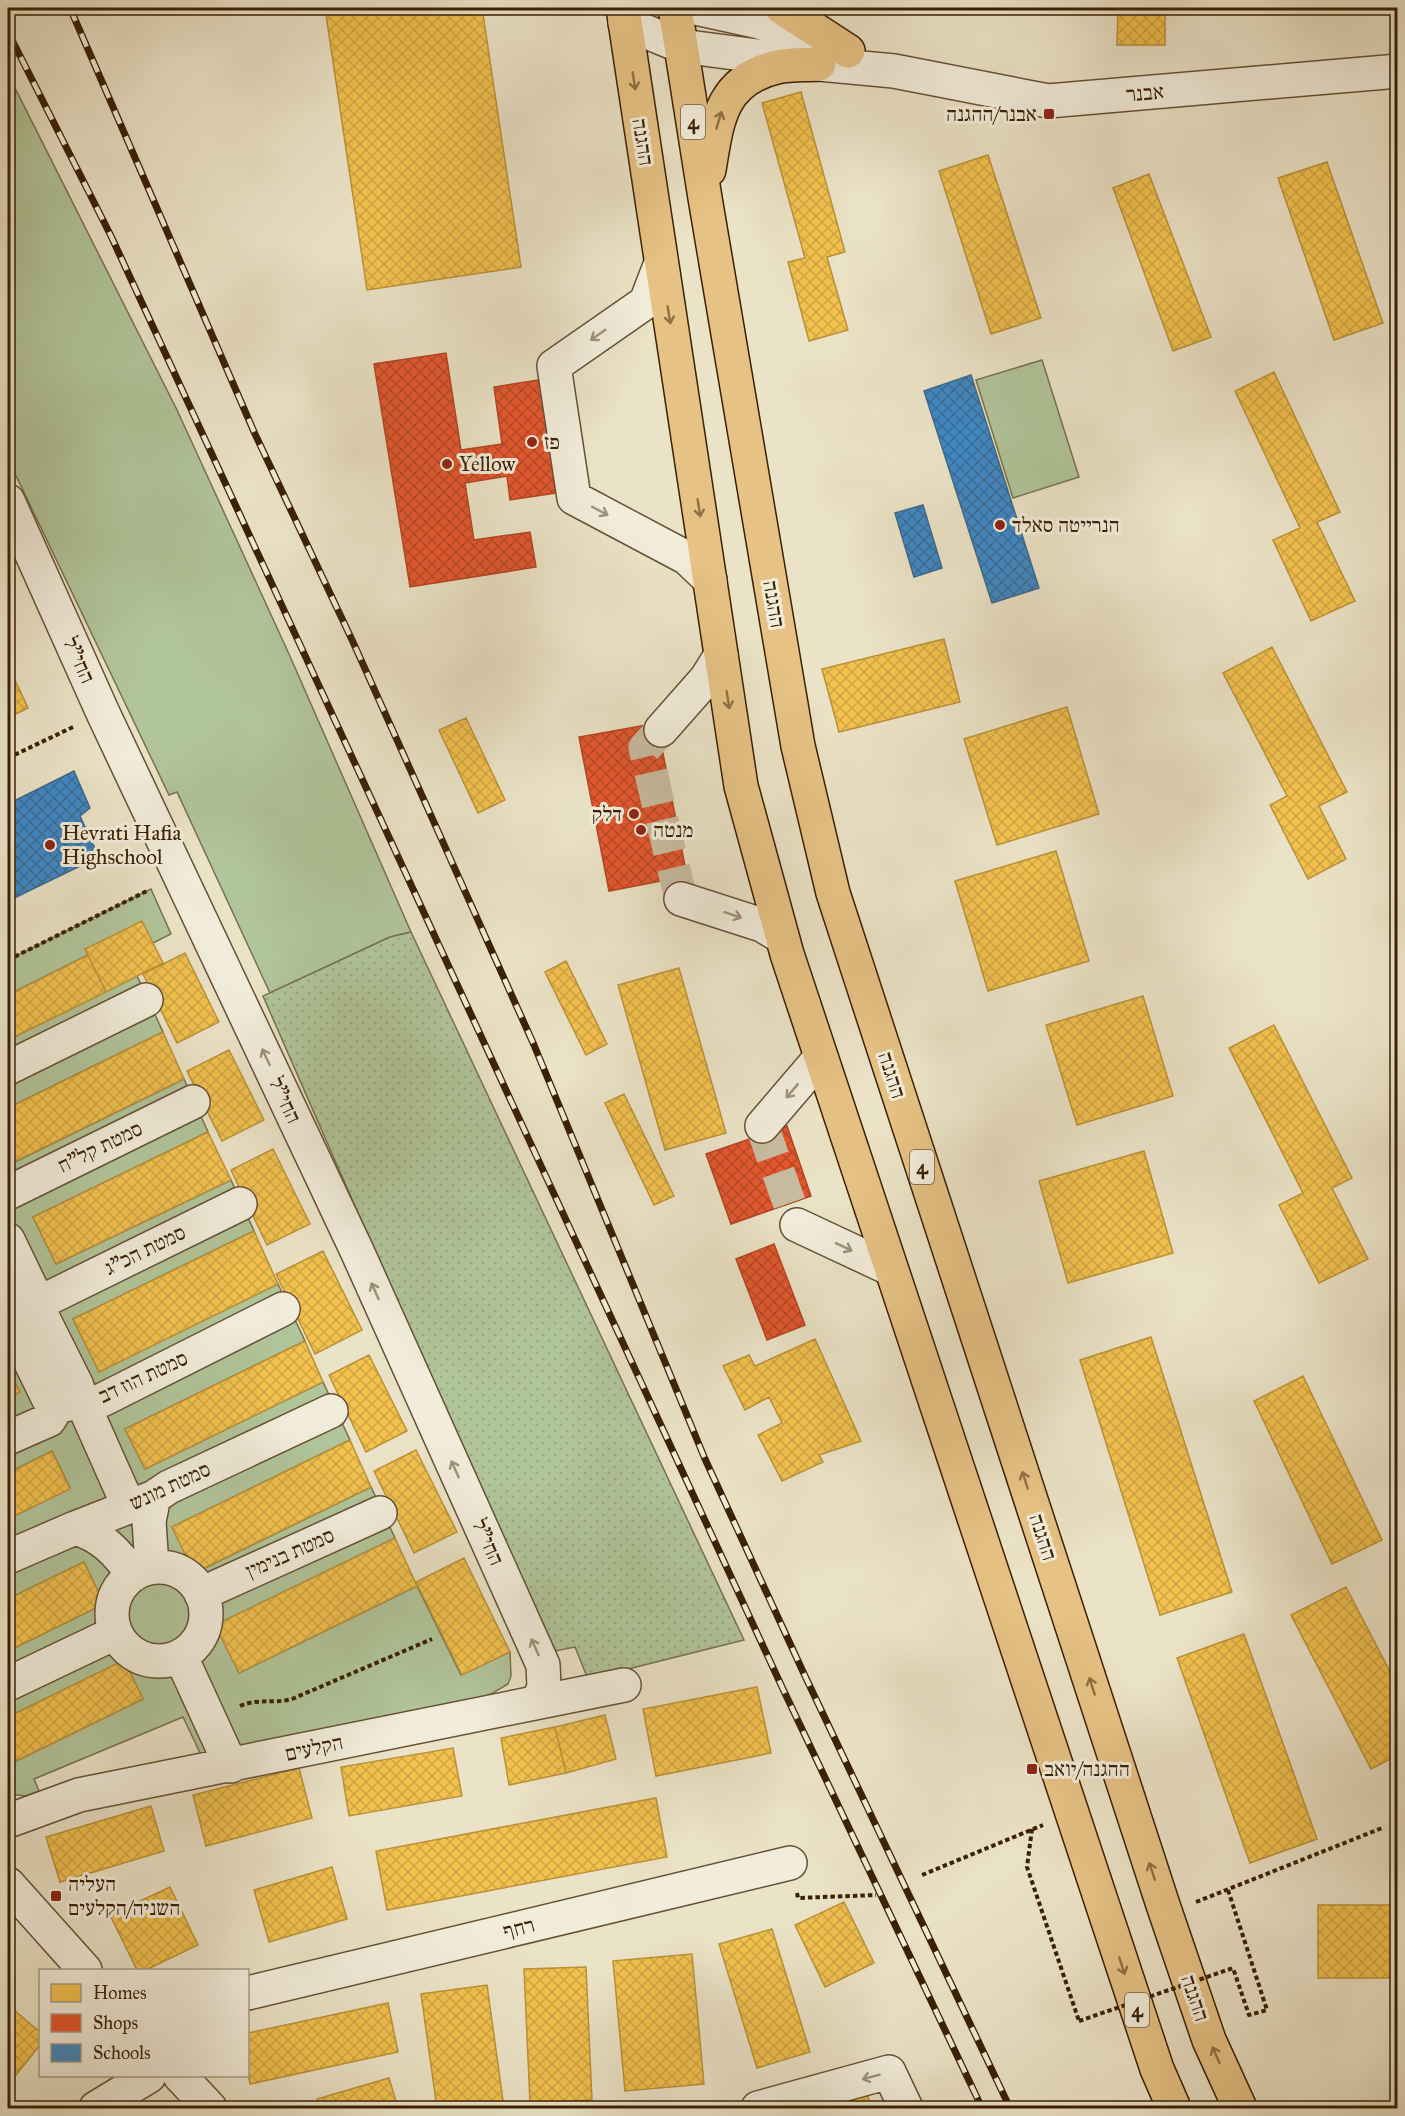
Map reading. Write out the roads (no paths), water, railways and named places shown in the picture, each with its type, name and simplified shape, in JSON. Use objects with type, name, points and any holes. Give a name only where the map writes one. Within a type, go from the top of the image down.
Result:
[{"type":"highway","name":"ההגנה","points":[[675,8],[798,746],[833,893],[1167,1916],[1209,2040],[1240,2109]]},
{"type":"highway","points":[[782,8],[833,58]]},
{"type":"highway","name":"ההגנה","points":[[624,15],[741,786],[782,937],[821,1057],[1153,2058],[1174,2109]]},
{"type":"highway","points":[[705,198],[716,130],[722,110],[740,84],[754,75],[780,67],[833,58]]},
{"type":"street","points":[[624,15],[668,8]]},
{"type":"street","name":"אבנר","points":[[696,8],[759,22],[833,58]]},
{"type":"street","name":"אבנר","points":[[624,15],[681,46],[833,58],[1048,101],[1398,71]]},
{"type":"street","points":[[662,263],[646,302],[554,366],[574,498],[687,558],[710,580]]},
{"type":"street","name":"החי\"ל","points":[[8,501],[103,713],[357,1251],[543,1665],[544,1687],[538,1702]]},
{"type":"street","points":[[661,730],[706,680],[721,655]]},
{"type":"street","points":[[681,898],[762,925],[782,937]]},
{"type":"street","points":[[8,1068],[146,1000]]},
{"type":"street","points":[[762,1125],[821,1057]]},
{"type":"street","name":"סמטת קל\"ח","points":[[8,1192],[193,1102]]},
{"type":"street","name":"סמטת הכ\"ג","points":[[27,1306],[240,1204]]},
{"type":"street","points":[[797,1225],[891,1269]]},
{"type":"street","points":[[8,1240],[27,1306],[78,1386],[69,1412],[141,1502],[149,1521],[142,1571]]},
{"type":"street","name":"סמטת הוז דב","points":[[8,1438],[87,1402],[102,1400],[283,1309]]},
{"type":"street","name":"סמטת מונש","points":[[8,1557],[141,1502],[331,1411]]},
{"type":"street","name":"סמטת בנימין","points":[[201,1594],[380,1513]]},
{"type":"street","points":[[75,1528],[99,1538],[142,1571]]},
{"type":"street","points":[[173,1569],[187,1576],[199,1587],[201,1594],[205,1602],[206,1618],[203,1634],[194,1647],[181,1657],[166,1662],[150,1662],[130,1652],[115,1634],[111,1618],[112,1603],[119,1589],[129,1577],[142,1571],[173,1569]]},
{"type":"street","points":[[8,1684],[115,1634]]},
{"type":"street","points":[[181,1657],[231,1766]]},
{"type":"street","name":"הקלעים","points":[[8,1821],[79,1795],[624,1685]]},
{"type":"street","name":"רחף","points":[[249,1993],[790,1863]]},
{"type":"street","points":[[8,1884],[84,1969]]},
{"type":"street","points":[[758,2109],[889,2072],[906,2109]]},
{"type":"street","points":[[96,2109],[147,2077]]},
{"type":"street","points":[[181,2077],[210,2109]]},
{"type":"tunnel","points":[[661,730],[645,748],[681,899]]},
{"type":"tunnel","points":[[762,1126],[797,1225]]},
{"type":"railway","points":[[70,8],[255,434],[353,642],[534,1045],[705,1459],[1010,2108]]},
{"type":"railway","points":[[8,32],[111,236],[782,1687],[982,2108]]},
{"type":"place","name":"אבנר/ההגנה","points":[[1049,114]]},
{"type":"place","name":"פז","points":[[532,442]]},
{"type":"place","name":"Yellow","points":[[447,464]]},
{"type":"place","name":"הנרייטה סאלד","points":[[1000,525]]},
{"type":"place","name":"דלק","points":[[634,814]]},
{"type":"place","name":"מנטה","points":[[641,830]]},
{"type":"place","name":"Hevrati Hafia Highschool","points":[[50,845]]},
{"type":"place","name":"ההגנה/יואב","points":[[1032,1769]]},
{"type":"place","name":"העליה השניה/הקלעים","points":[[56,1896]]}]
